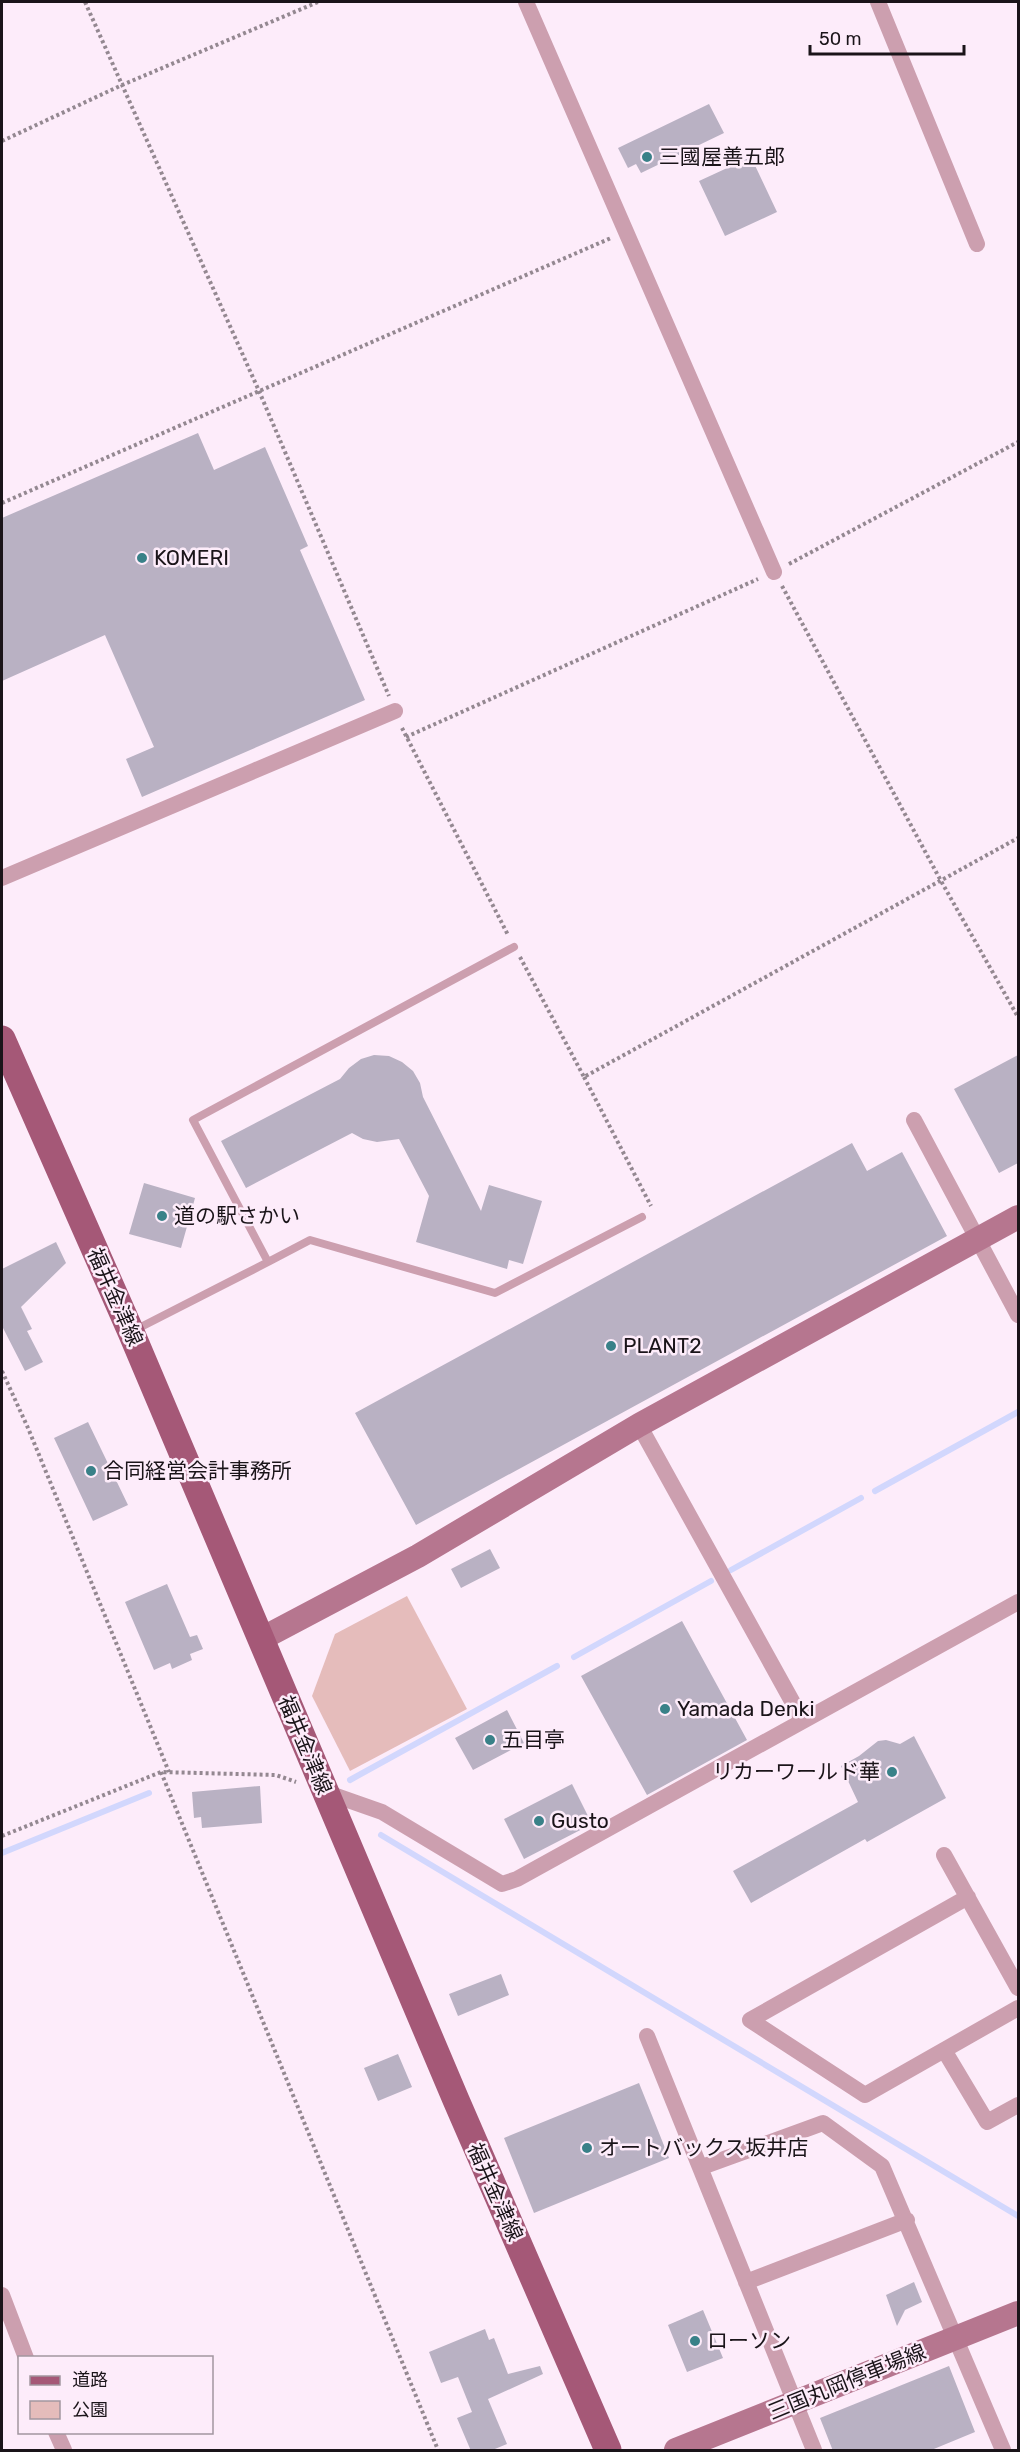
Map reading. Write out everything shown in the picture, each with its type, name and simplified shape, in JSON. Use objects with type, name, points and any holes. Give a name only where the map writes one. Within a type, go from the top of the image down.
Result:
[{"type":"main road","name":"福井金津線","points":[[2,1039],[131,1332],[325,1792],[608,2451]]},
{"type":"street","points":[[526,2],[774,572]]},
{"type":"street","points":[[878,2],[977,244]]},
{"type":"street","points":[[2,878],[395,711]]},
{"type":"street","points":[[914,1120],[1018,1315]]},
{"type":"street","points":[[261,1639],[418,1556],[639,1425],[1018,1217]]},
{"type":"street","points":[[639,1425],[803,1721]]},
{"type":"street","points":[[325,1792],[382,1812],[502,1884],[517,1879],[1018,1602]]},
{"type":"street","points":[[944,1856],[1018,1988]]},
{"type":"street","points":[[968,1897],[750,2020],[865,2095],[1018,2008]]},
{"type":"street","points":[[647,2036],[702,2167],[814,2451]]},
{"type":"street","points":[[944,2050],[987,2122],[1018,2105]]},
{"type":"street","points":[[702,2167],[823,2123],[882,2166],[1003,2451]]},
{"type":"street","points":[[746,2282],[906,2220]]},
{"type":"street","points":[[2,2295],[25,2356]]},
{"type":"street","name":"三国丸岡停車場線","points":[[676,2451],[1018,2313]]},
{"type":"street","points":[[56,2434],[64,2451]]},
{"type":"lane","points":[[268,1262],[193,1120],[514,946]]},
{"type":"lane","points":[[131,1332],[309,1240],[495,1293],[642,1216]]},
{"type":"path","points":[[85,2],[259,391],[406,737],[653,1209]]},
{"type":"path","points":[[2,141],[122,85],[318,2]]},
{"type":"path","points":[[2,503],[626,232]]},
{"type":"path","points":[[406,737],[774,572],[1018,442]]},
{"type":"path","points":[[774,572],[941,881],[1018,1017]]},
{"type":"path","points":[[584,1077],[1018,838]]},
{"type":"path","points":[[2,1371],[33,1439],[169,1772]]},
{"type":"path","points":[[161,1772],[438,2451]]},
{"type":"path","points":[[2,1836],[161,1772],[276,1775],[325,1792]]},
{"type":"green space","points":[[407,1596],[467,1709],[350,1771],[312,1696],[335,1634]]},
{"type":"building","points":[[709,104],[724,133],[641,173],[636,164],[628,168],[618,148]]},
{"type":"building","points":[[751,157],[777,212],[725,236],[699,181]]},
{"type":"building","points":[[198,433],[214,470],[265,447],[308,546],[300,550],[365,700],[142,797],[126,759],[154,747],[105,635],[2,681],[2,518]]},
{"type":"building","points":[[374,1055],[389,1056],[402,1062],[413,1071],[420,1083],[423,1097],[481,1211],[489,1185],[542,1201],[523,1264],[509,1260],[507,1269],[416,1242],[429,1196],[399,1139],[377,1142],[363,1139],[352,1133],[246,1188],[221,1141],[340,1079],[361,1059]]},
{"type":"building","points":[[1018,1055],[1018,1163],[999,1173],[954,1089]]},
{"type":"building","name":"PLANT2","points":[[852,1143],[867,1171],[902,1152],[947,1236],[416,1525],[355,1413]]},
{"type":"building","name":"道の駅さかい","points":[[144,1183],[195,1198],[181,1248],[129,1234]]},
{"type":"building","points":[[56,1242],[66,1263],[21,1307],[32,1329],[27,1331],[43,1362],[25,1371],[2,1326],[2,1269]]},
{"type":"building","name":"合同経営会計事務所","points":[[88,1422],[128,1505],[93,1521],[54,1438]]},
{"type":"building","points":[[490,1549],[500,1568],[461,1588],[451,1569]]},
{"type":"building","points":[[167,1584],[190,1637],[197,1635],[203,1649],[190,1654],[192,1660],[172,1669],[170,1663],[154,1670],[125,1602]]},
{"type":"building","name":"Yamada Denki","points":[[682,1621],[747,1740],[647,1795],[581,1676]]},
{"type":"building","name":"五目亭","points":[[507,1710],[524,1743],[473,1770],[455,1738]]},
{"type":"building","points":[[914,1736],[946,1798],[867,1842],[865,1839],[751,1903],[733,1871],[858,1802],[841,1766],[878,1741],[886,1740],[900,1744]]},
{"type":"building","points":[[572,1784],[592,1824],[524,1859],[504,1819]]},
{"type":"building","points":[[260,1786],[262,1823],[202,1828],[201,1817],[194,1818],[192,1792]]},
{"type":"building","points":[[501,1974],[509,1995],[458,2016],[449,1994]]},
{"type":"building","points":[[398,2054],[412,2087],[378,2101],[364,2068]]},
{"type":"building","name":"オートバックス坂井店","points":[[639,2083],[669,2158],[534,2213],[504,2138]]},
{"type":"building","points":[[914,2282],[922,2302],[905,2310],[897,2326],[886,2295]]},
{"type":"building","name":"ローソン","points":[[703,2310],[723,2358],[687,2372],[668,2325]]},
{"type":"building","points":[[485,2329],[489,2340],[494,2338],[508,2374],[540,2366],[543,2374],[488,2399],[507,2444],[490,2451],[471,2451],[457,2418],[472,2412],[458,2377],[441,2383],[429,2352]]},
{"type":"building","points":[[949,2366],[975,2432],[929,2451],[833,2451],[820,2418]]},
{"type":"waterway","points":[[875,1491],[1018,1412]]},
{"type":"waterway","points":[[731,1570],[861,1498]]},
{"type":"waterway","points":[[574,1657],[711,1581]]},
{"type":"waterway","points":[[350,1780],[557,1666]]},
{"type":"waterway","points":[[2,1853],[149,1793]]},
{"type":"waterway","points":[[381,1835],[1018,2216]]},
{"type":"place","name":"三國屋善五郎","points":[[647,157]]},
{"type":"place","name":"KOMERI","points":[[142,558]]},
{"type":"place","name":"道の駅さかい","points":[[162,1216]]},
{"type":"place","name":"PLANT2","points":[[611,1346]]},
{"type":"place","name":"合同経営会計事務所","points":[[91,1471]]},
{"type":"place","name":"Yamada Denki","points":[[665,1709]]},
{"type":"place","name":"五目亭","points":[[490,1740]]},
{"type":"place","name":"リカーワールド華","points":[[892,1772]]},
{"type":"place","name":"Gusto","points":[[539,1821]]},
{"type":"place","name":"オートバックス坂井店","points":[[587,2148]]},
{"type":"place","name":"ローソン","points":[[695,2341]]}]
